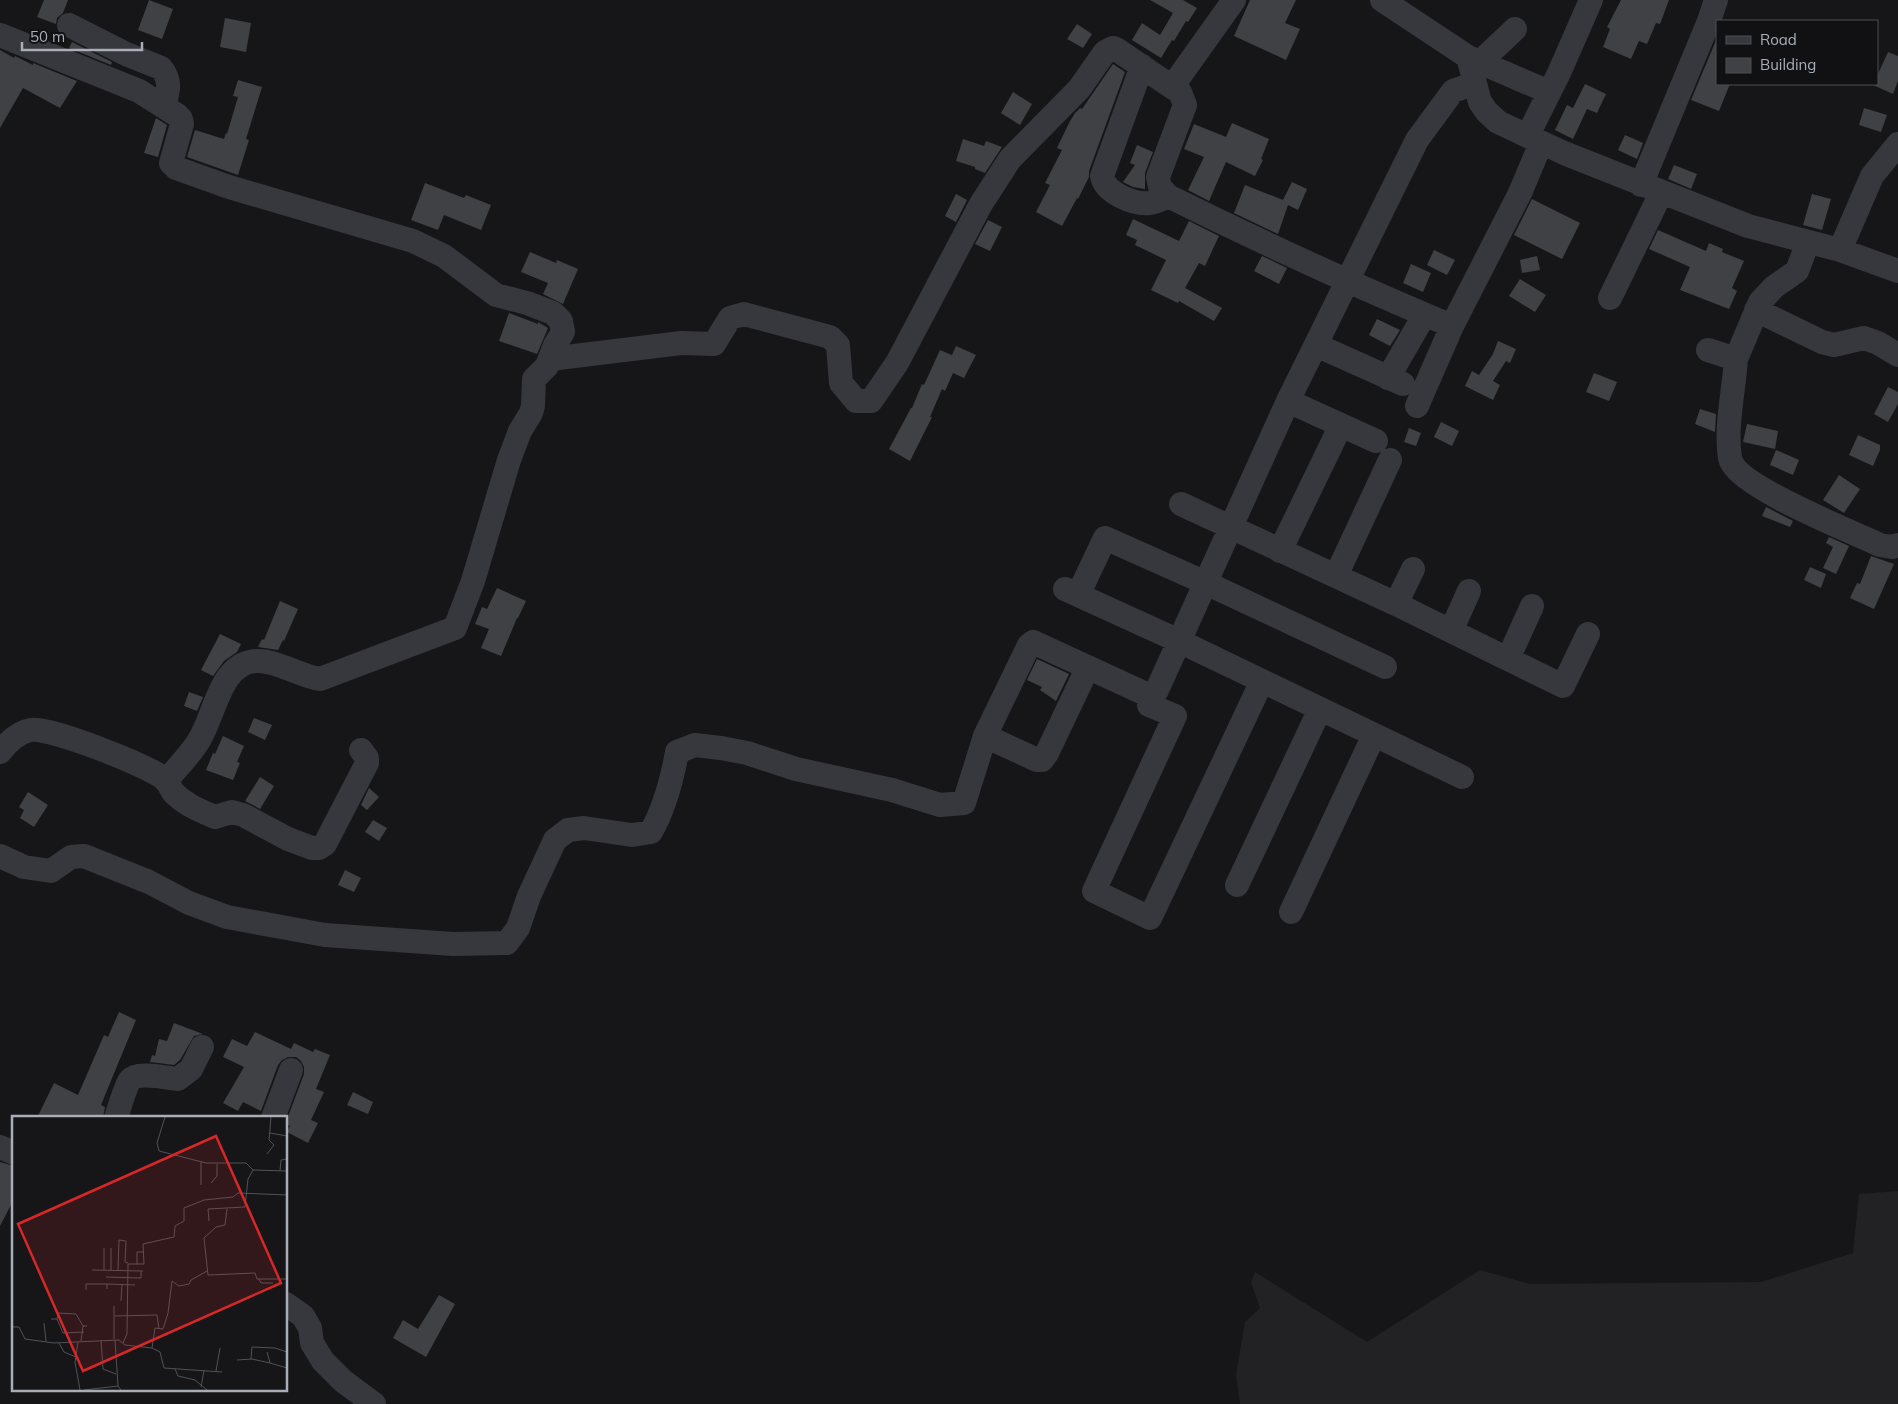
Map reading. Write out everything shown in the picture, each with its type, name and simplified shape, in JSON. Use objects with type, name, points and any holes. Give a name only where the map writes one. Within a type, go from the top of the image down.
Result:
[{"type":"street","points":[[1172,87],[1234,0]]},
{"type":"street","points":[[1382,0],[1475,67],[1550,92]]},
{"type":"street","points":[[1417,406],[1452,326],[1520,193],[1550,92],[1591,0]]},
{"type":"street","points":[[1610,298],[1651,189],[1716,0]]},
{"type":"street","points":[[69,25],[119,51],[161,68],[169,84],[164,106]]},
{"type":"street","points":[[1262,681],[1150,918],[1094,890],[1175,716],[1149,705],[1158,690],[1288,401],[1346,281],[1417,140],[1453,91],[1515,29]]},
{"type":"street","points":[[0,35],[103,75],[139,91],[164,106],[181,119],[182,124],[170,163],[173,167],[229,186],[413,241],[444,256],[496,295],[527,303],[553,313],[562,321],[563,332],[547,366],[534,379],[531,413],[520,431],[509,460],[473,581],[455,628],[320,679],[260,660],[244,663],[227,677],[198,742],[166,781]]},
{"type":"street","points":[[550,359],[681,343],[714,344],[730,318],[744,314],[830,336],[838,345],[841,383],[856,401],[871,400],[897,363],[981,204],[1010,159],[1079,89],[1105,52],[1113,48],[1180,92],[1185,105],[1158,177],[1160,187],[1168,196],[1346,281],[1452,326]]},
{"type":"street","points":[[1142,66],[1102,176],[1106,186],[1112,191],[1134,202],[1148,204],[1168,196]]},
{"type":"street","points":[[1475,67],[1480,102],[1498,122],[1651,189],[1748,226],[1840,250],[1898,271]]},
{"type":"street","points":[[1840,250],[1872,176],[1898,144]]},
{"type":"street","points":[[1808,242],[1797,271],[1764,296],[1756,310],[1736,359],[1729,437],[1730,460],[1736,470],[1749,481],[1788,503],[1880,544],[1892,547],[1898,545]]},
{"type":"street","points":[[1756,310],[1822,342],[1834,345],[1864,338],[1878,343],[1898,355]]},
{"type":"street","points":[[1316,345],[1396,381],[1422,319]]},
{"type":"street","points":[[1708,350],[1736,359]]},
{"type":"street","points":[[1288,401],[1376,441]]},
{"type":"street","points":[[1280,551],[1341,425]]},
{"type":"street","points":[[1336,576],[1390,460]]},
{"type":"street","points":[[1181,504],[1396,604],[1563,686],[1588,634]]},
{"type":"street","points":[[1385,667],[1105,538],[1072,592],[1462,777]]},
{"type":"street","points":[[1396,604],[1412,569]]},
{"type":"street","points":[[1450,631],[1470,590]]},
{"type":"street","points":[[1508,659],[1532,606]]},
{"type":"street","points":[[0,856],[24,867],[52,871],[71,857],[84,856],[149,882],[189,903],[227,917],[325,935],[453,944],[507,943],[518,928],[529,896],[555,840],[568,830],[584,828],[632,836],[651,832],[660,816],[670,789],[678,752],[695,745],[747,753],[796,769],[892,790],[940,805],[951,805],[964,803],[986,736],[1032,642],[1148,695],[1154,694]]},
{"type":"street","points":[[986,736],[1037,760],[1042,760],[1088,667]]},
{"type":"street","points":[[1237,885],[1320,709]]},
{"type":"street","points":[[0,752],[18,734],[32,730],[67,737],[124,758],[166,781],[174,793],[200,810],[215,817],[232,812],[243,815],[288,839],[312,848],[319,848],[325,844],[367,763],[367,758],[360,750]]},
{"type":"street","points":[[1291,912],[1374,735]]},
{"type":"street","points":[[117,1116],[130,1080],[136,1076],[178,1080],[191,1069],[202,1046]]},
{"type":"street","points":[[274,1116],[291,1070]]},
{"type":"street","points":[[0,1148],[12,1152]]},
{"type":"street","points":[[288,1305],[303,1316],[310,1328],[312,1343],[323,1361],[343,1381],[374,1404]]},
{"type":"shaded area","points":[[1898,1191],[1898,1404],[1240,1404],[1236,1374],[1245,1322],[1260,1308],[1251,1282],[1255,1272],[1367,1342],[1480,1270],[1530,1284],[1761,1282],[1853,1253],[1859,1194]]},
{"type":"building","points":[[44,0],[68,0],[63,13],[57,18],[56,24],[37,17]]},
{"type":"building","points":[[149,0],[173,9],[162,39],[138,30]]},
{"type":"building","points":[[1150,0],[1183,0],[1197,8],[1188,22],[1186,21],[1174,41],[1172,40],[1161,58],[1132,40],[1142,23],[1160,35],[1173,13]]},
{"type":"building","points":[[1250,0],[1296,0],[1285,23],[1300,29],[1286,60],[1234,36]]},
{"type":"building","points":[[1621,0],[1669,0],[1660,24],[1656,23],[1647,44],[1639,41],[1631,59],[1603,47],[1610,29],[1607,27]]},
{"type":"building","points":[[225,18],[251,23],[246,52],[220,47]]},
{"type":"building","points":[[1077,24],[1092,34],[1083,48],[1067,39]]},
{"type":"building","points":[[1716,40],[1716,85],[1730,85],[1719,111],[1691,100]]},
{"type":"building","points":[[72,42],[112,62],[111,65],[69,48]]},
{"type":"building","points":[[0,50],[14,58],[15,56],[33,65],[33,63],[77,81],[60,108],[23,88],[0,128]]},
{"type":"building","points":[[1888,52],[1898,56],[1898,81],[1893,94],[1873,85],[1878,85],[1878,74]]},
{"type":"building","points":[[1113,64],[1125,72],[1089,171],[1089,177],[1062,226],[1036,212],[1050,185],[1045,183],[1062,150],[1057,148],[1069,123],[1075,113],[1080,108],[1082,109]]},
{"type":"building","points":[[238,80],[262,87],[246,139],[249,140],[238,175],[187,157],[195,130],[224,139],[238,97],[233,96]]},
{"type":"building","points":[[1585,84],[1606,94],[1597,113],[1587,109],[1573,139],[1555,130],[1567,105],[1573,108]]},
{"type":"building","points":[[1013,92],[1032,104],[1020,125],[1001,113]]},
{"type":"building","points":[[1864,108],[1887,115],[1881,132],[1859,125]]},
{"type":"building","points":[[156,118],[167,125],[158,157],[144,153]]},
{"type":"building","points":[[1232,123],[1269,139],[1261,159],[1263,160],[1255,176],[1226,162],[1209,201],[1188,190],[1204,157],[1184,149],[1194,124],[1226,137]]},
{"type":"building","points":[[1625,135],[1643,143],[1637,159],[1618,150]]},
{"type":"building","points":[[963,139],[984,146],[986,141],[1002,147],[985,173],[975,169],[975,167],[956,161]]},
{"type":"building","points":[[1137,145],[1153,152],[1145,173],[1145,189],[1133,187],[1123,182],[1135,165],[1130,163]]},
{"type":"building","points":[[1674,165],[1697,174],[1691,189],[1668,179]]},
{"type":"building","points":[[1292,182],[1307,189],[1298,210],[1288,205],[1278,234],[1234,213],[1245,185],[1283,200]]},
{"type":"building","points":[[425,183],[464,198],[466,195],[491,205],[481,230],[444,215],[438,230],[411,220]]},
{"type":"building","points":[[956,194],[967,200],[956,222],[945,216]]},
{"type":"building","points":[[1812,194],[1831,199],[1822,230],[1803,225]]},
{"type":"building","points":[[1532,199],[1580,223],[1562,259],[1514,235]]},
{"type":"building","points":[[1133,219],[1179,241],[1189,221],[1219,236],[1205,266],[1199,263],[1185,288],[1222,308],[1214,321],[1179,301],[1178,303],[1151,290],[1166,260],[1135,245],[1137,240],[1126,235]]},
{"type":"building","points":[[988,220],[1002,227],[990,251],[975,244]]},
{"type":"building","points":[[1658,230],[1706,251],[1709,243],[1723,249],[1722,252],[1744,261],[1732,288],[1737,291],[1729,309],[1680,290],[1690,267],[1649,249]]},
{"type":"building","points":[[1434,250],[1455,260],[1447,275],[1427,265]]},
{"type":"building","points":[[530,252],[556,263],[557,260],[578,269],[563,304],[543,294],[548,283],[521,272]]},
{"type":"building","points":[[1262,256],[1287,268],[1279,284],[1254,271]]},
{"type":"building","points":[[1537,256],[1540,270],[1522,273],[1520,260]]},
{"type":"building","points":[[1411,264],[1431,273],[1423,292],[1403,283]]},
{"type":"building","points":[[1520,279],[1546,295],[1535,312],[1509,296]]},
{"type":"building","points":[[509,313],[538,324],[538,322],[548,328],[537,354],[499,341]]},
{"type":"building","points":[[1377,319],[1400,330],[1390,346],[1369,335]]},
{"type":"building","points":[[1498,341],[1516,349],[1510,363],[1506,361],[1493,381],[1500,385],[1493,400],[1465,386],[1472,371],[1479,375],[1493,354]]},
{"type":"building","points":[[956,346],[976,355],[964,378],[953,373],[945,391],[942,389],[930,417],[932,417],[910,461],[889,449],[912,408],[922,384],[924,385],[940,350],[952,355]]},
{"type":"building","points":[[1594,373],[1617,382],[1609,401],[1586,392]]},
{"type":"building","points":[[1888,387],[1898,392],[1898,404],[1888,422],[1874,414]]},
{"type":"building","points":[[1700,409],[1716,414],[1715,432],[1695,424]]},
{"type":"building","points":[[1441,422],[1459,431],[1452,446],[1434,437]]},
{"type":"building","points":[[1747,424],[1778,431],[1775,449],[1743,442]]},
{"type":"building","points":[[1409,428],[1421,433],[1416,446],[1404,442]]},
{"type":"building","points":[[1858,435],[1880,445],[1880,450],[1873,466],[1849,455]]},
{"type":"building","points":[[1776,450],[1799,460],[1793,475],[1770,465]]},
{"type":"building","points":[[1839,475],[1860,489],[1844,513],[1823,500]]},
{"type":"building","points":[[1766,507],[1793,521],[1790,527],[1762,516]]},
{"type":"building","points":[[1829,537],[1849,546],[1836,574],[1823,568],[1833,547],[1826,543]]},
{"type":"building","points":[[1871,556],[1894,564],[1874,609],[1850,598],[1857,583],[1860,584]]},
{"type":"building","points":[[1810,567],[1826,574],[1821,588],[1804,580]]},
{"type":"building","points":[[497,588],[526,601],[501,656],[481,648],[489,629],[475,624],[482,607],[487,609]]},
{"type":"building","points":[[280,601],[298,609],[284,641],[278,650],[258,647],[262,639],[264,640]]},
{"type":"building","points":[[220,634],[241,644],[237,652],[224,661],[213,676],[201,670]]},
{"type":"building","points":[[1037,659],[1069,674],[1056,701],[1040,690],[1042,687],[1027,680]]},
{"type":"building","points":[[189,692],[203,697],[197,711],[184,706]]},
{"type":"building","points":[[254,718],[272,725],[265,740],[248,732]]},
{"type":"building","points":[[223,736],[244,746],[237,762],[240,763],[233,780],[206,770]]},
{"type":"building","points":[[260,777],[274,786],[260,809],[245,801]]},
{"type":"building","points":[[369,788],[379,797],[367,810],[361,805]]},
{"type":"building","points":[[28,792],[48,805],[34,827],[20,818],[24,810],[19,807]]},
{"type":"building","points":[[373,820],[387,828],[379,841],[365,832]]},
{"type":"building","points":[[345,870],[361,878],[354,892],[338,885]]},
{"type":"building","points":[[119,1012],[136,1020],[101,1105],[105,1107],[103,1116],[38,1116],[54,1083],[78,1095],[104,1035],[108,1037]]},
{"type":"building","points":[[174,1023],[203,1034],[194,1036],[180,1060],[174,1065],[150,1062],[152,1055],[155,1056],[159,1039],[167,1041]]},
{"type":"building","points":[[255,1032],[291,1049],[294,1043],[313,1052],[315,1049],[330,1055],[316,1089],[324,1092],[311,1120],[318,1123],[308,1143],[288,1133],[290,1126],[288,1125],[288,1117],[304,1074],[304,1067],[296,1057],[288,1057],[278,1065],[261,1111],[243,1102],[238,1111],[223,1103],[244,1067],[223,1057],[232,1039],[247,1046]]},
{"type":"building","points":[[353,1092],[373,1102],[368,1114],[347,1105]]},
{"type":"building","points":[[0,1162],[12,1165],[12,1203],[0,1226]]},
{"type":"building","points":[[439,1295],[455,1304],[426,1357],[393,1338],[403,1320],[418,1329]]}]
